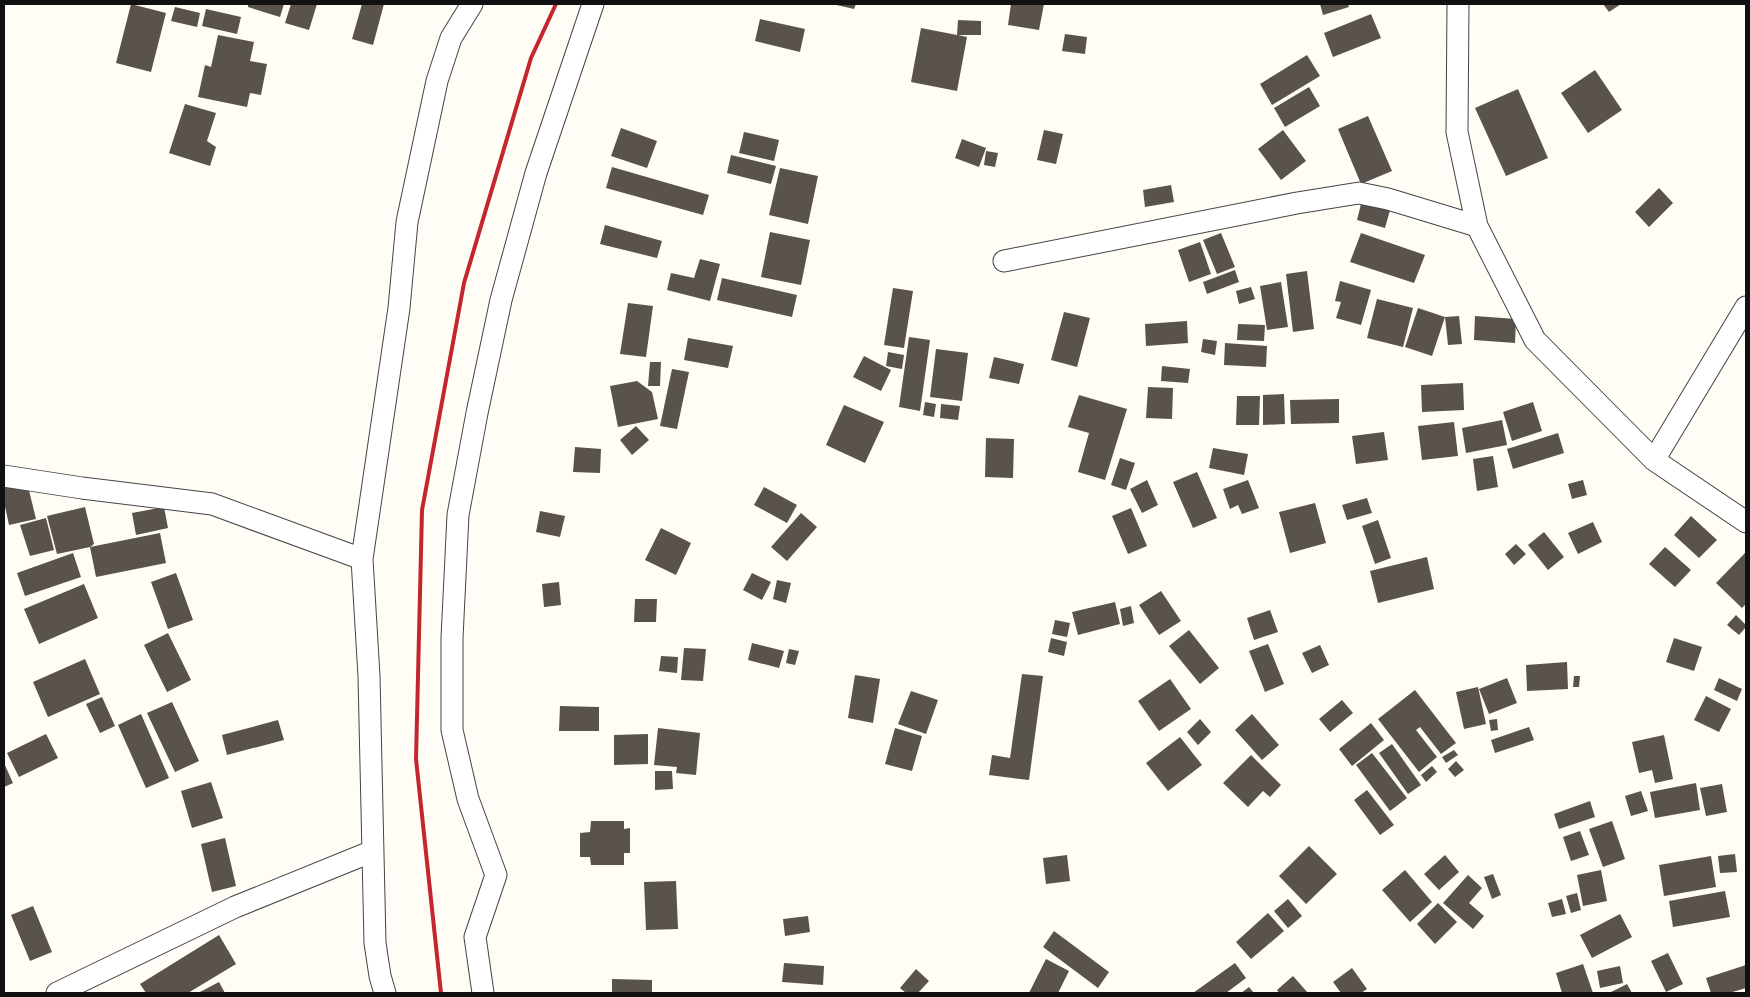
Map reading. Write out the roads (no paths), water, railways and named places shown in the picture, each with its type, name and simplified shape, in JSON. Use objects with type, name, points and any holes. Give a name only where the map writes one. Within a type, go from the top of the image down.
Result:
[{"type":"street","points":[[385,993],[380,976],[375,943],[369,676],[362,560],[398,308],[407,222],[437,81],[450,38],[472,4]]},
{"type":"street","points":[[483,993],[475,937],[496,875],[468,799],[452,730],[452,638],[458,515],[503,290],[536,173],[593,4]]},
{"type":"street","points":[[1458,4],[1457,132],[1477,226],[1535,340],[1654,460],[1746,522]]},
{"type":"street","points":[[1004,261],[1297,203],[1359,193],[1388,199],[1477,226]]},
{"type":"street","points":[[1654,460],[1746,308]]},
{"type":"street","points":[[4,476],[212,504],[362,560]]},
{"type":"street","points":[[57,993],[235,907],[373,851]]},
{"type":"railway","points":[[441,993],[416,759],[422,510],[464,283],[531,58],[556,4]]}]
